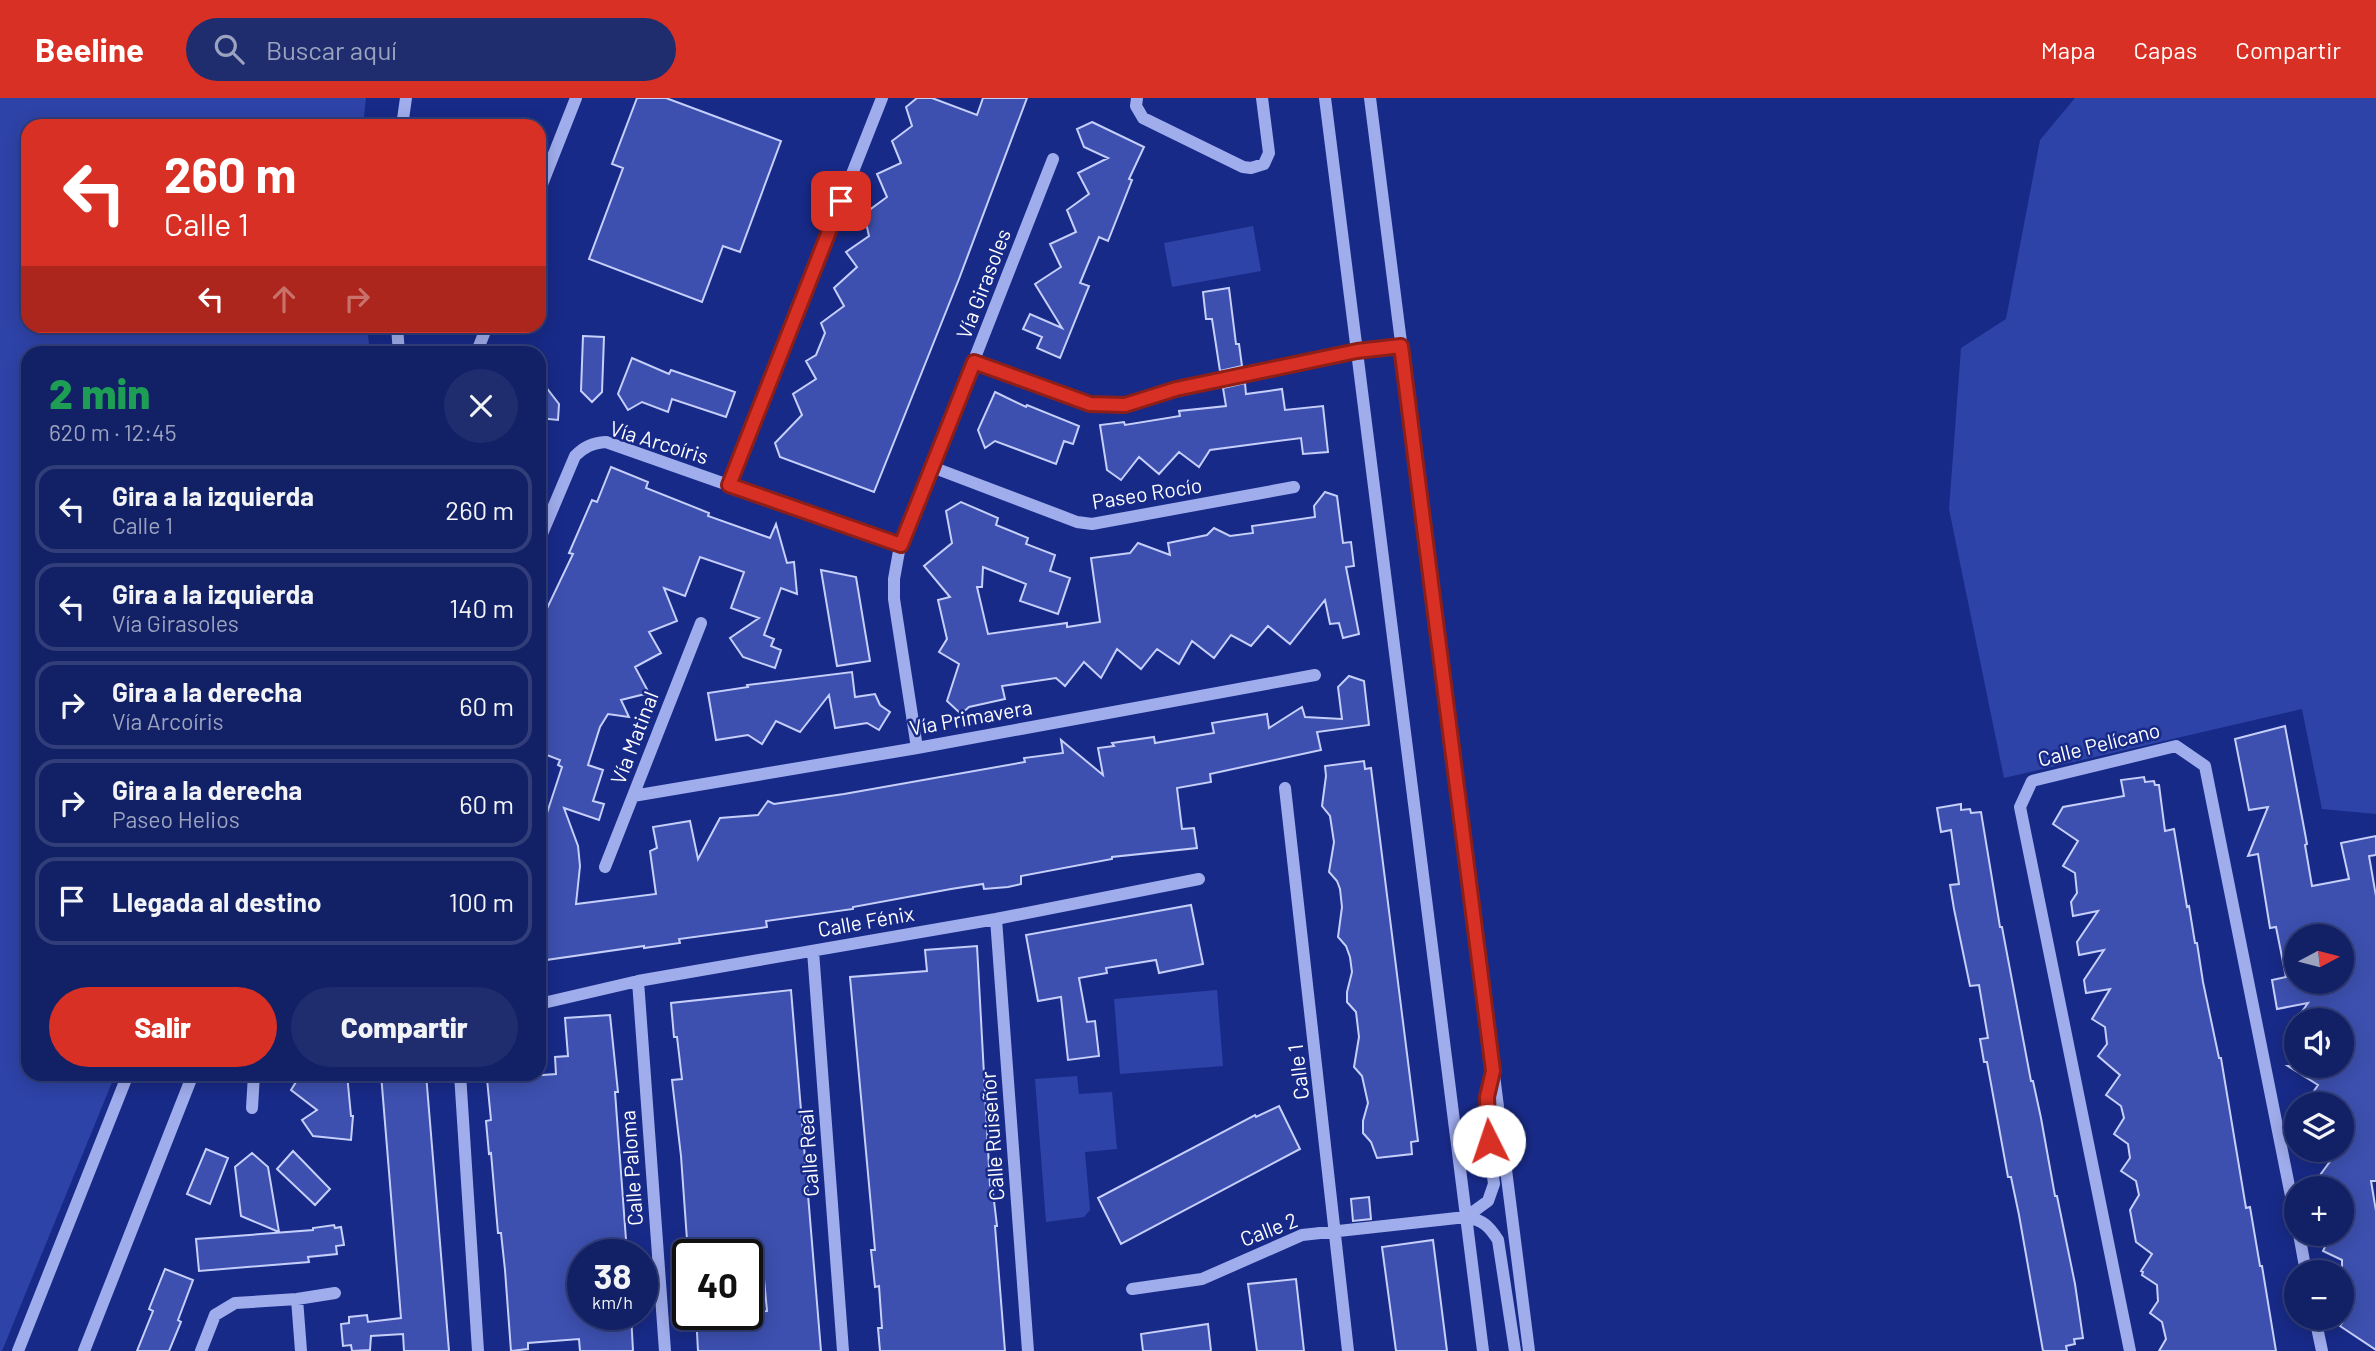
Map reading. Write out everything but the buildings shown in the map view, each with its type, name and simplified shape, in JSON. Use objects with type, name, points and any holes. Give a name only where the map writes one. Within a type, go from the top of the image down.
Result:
[{"type":"street","points":[[403,119],[406,98]]},
{"type":"street","points":[[546,174],[576,98]]},
{"type":"street","points":[[729,485],[882,98]]},
{"type":"street","points":[[1137,98],[1136,106],[1143,117],[1251,169],[1264,164],[1269,153],[1262,98]]},
{"type":"street","points":[[1325,98],[1483,1351]]},
{"type":"street","points":[[1370,98],[1529,1351]]},
{"type":"street","name":"Vía Girasoles","points":[[917,748],[894,599],[894,579],[901,545],[1053,159]]},
{"type":"street","points":[[974,362],[1090,404],[1125,405],[1176,389],[1357,351],[1401,346]]},
{"type":"street","name":"Vía Arcoíris","points":[[546,524],[575,456],[594,443],[606,442],[901,545]]},
{"type":"street","name":"Paseo Rocío","points":[[932,467],[1077,522],[1091,524],[1294,487]]},
{"type":"street","name":"Vía Matinal","points":[[605,867],[701,623]]},
{"type":"street","name":"Vía Primavera","points":[[633,796],[917,748],[1315,675]]},
{"type":"street","name":"Calle Pelícano","points":[[2130,1351],[2020,807],[2032,781],[2176,746],[2205,766],[2287,1176]]},
{"type":"street","name":"Calle 1","points":[[1285,788],[1348,1351]]},
{"type":"street","name":"Calle Fénix","points":[[546,1002],[638,981],[996,919],[1199,879]]},
{"type":"street","name":"Calle Ruiseñor","points":[[996,919],[1028,1351]]},
{"type":"street","name":"Calle Real","points":[[813,951],[843,1351]]},
{"type":"street","name":"Calle Paloma","points":[[638,981],[665,1351]]},
{"type":"street","points":[[1466,1217],[1488,1201],[1494,1184],[1486,1119],[1487,1097],[1493,1071]]},
{"type":"street","points":[[18,1351],[125,1081]]},
{"type":"street","points":[[84,1351],[190,1081]]},
{"type":"street","points":[[251,1108],[253,1081]]},
{"type":"street","points":[[460,1081],[478,1351]]},
{"type":"street","points":[[1466,1217],[1480,1219],[1498,1240],[1516,1351]]},
{"type":"street","name":"Calle 2","points":[[1132,1289],[1202,1279],[1302,1235],[1466,1217]]},
{"type":"street","points":[[201,1351],[215,1315],[235,1303],[297,1299],[335,1293]]},
{"type":"street","points":[[297,1299],[301,1351]]},
{"type":"street","points":[[2318,1330],[2322,1351]]},
{"type":"shaded area","points":[[0,98],[366,98],[364,119],[21,119],[21,333],[368,333],[369,346],[21,346],[21,1081],[113,1081],[0,1351]]},
{"type":"shaded area","points":[[2075,98],[2376,98],[2376,814],[2322,809],[2302,709],[2004,778],[1949,509],[1961,348],[2006,319],[2040,140]]},
{"type":"shaded area","points":[[1253,226],[1261,271],[1172,287],[1164,243]]},
{"type":"shaded area","points":[[1217,990],[1223,1066],[1120,1074],[1114,999]]},
{"type":"shaded area","points":[[1077,1076],[1079,1094],[1112,1092],[1117,1149],[1085,1152],[1090,1210],[1084,1217],[1046,1222],[1035,1079]]},
{"type":"route","points":[[841,201],[729,485],[901,545],[974,362],[1090,404],[1125,405],[1176,389],[1357,351],[1401,346],[1493,1071],[1487,1097],[1489,1141]]}]
